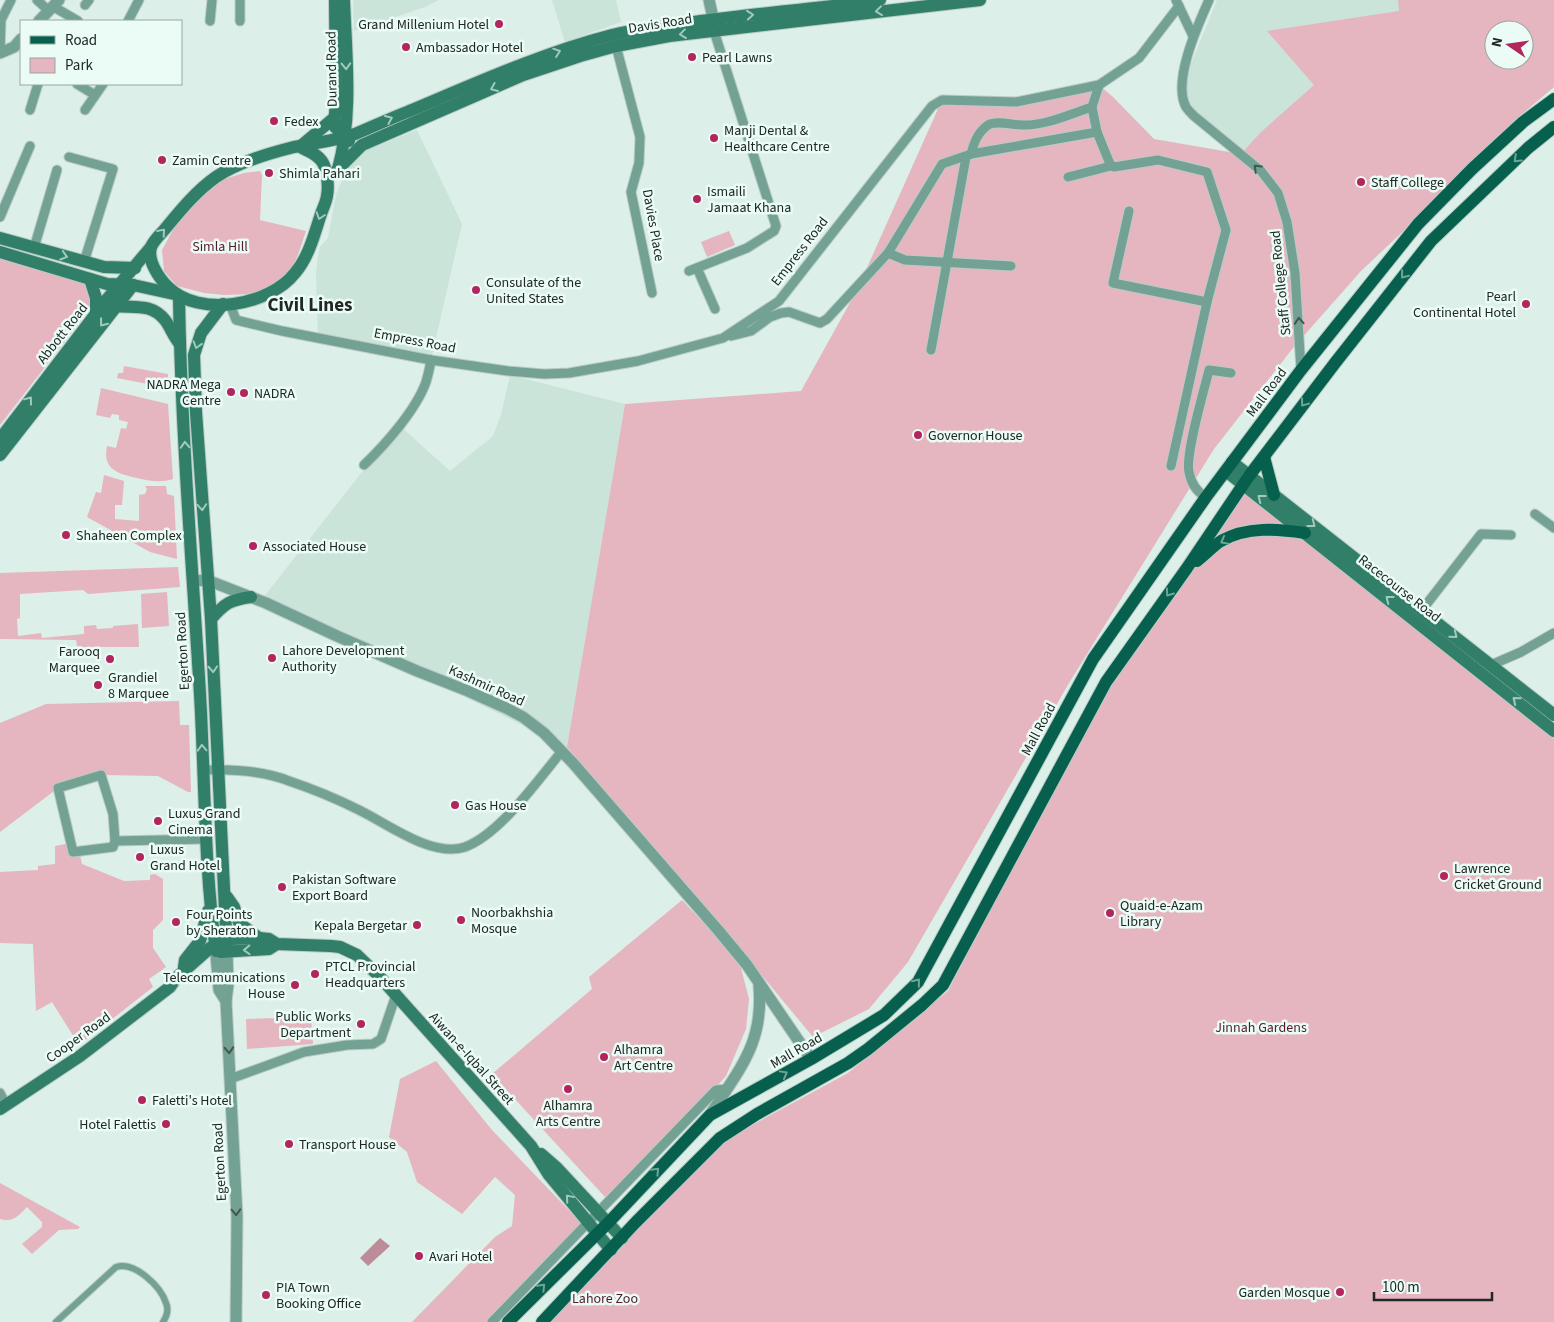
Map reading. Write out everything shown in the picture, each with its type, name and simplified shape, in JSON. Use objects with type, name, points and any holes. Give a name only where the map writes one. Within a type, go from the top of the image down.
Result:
[{"type":"main road","name":"Durand Road","points":[[335,0],[336,103],[334,118],[335,127],[344,137]]},
{"type":"main road","name":"Durand Road","points":[[328,194],[337,170],[344,137],[347,99],[344,0]]},
{"type":"main road","name":"Davis Road","points":[[337,170],[362,145],[523,75],[580,56],[616,46],[713,25],[880,0]]},
{"type":"main road","name":"Davis Road","points":[[300,146],[344,137],[563,50],[613,35],[980,0]]},
{"type":"main road","name":"Mall Road","points":[[508,1322],[609,1222],[710,1115],[811,1059],[884,1015],[918,982],[1093,659],[1206,497],[1301,370],[1418,224],[1472,169],[1523,122],[1554,98]]},
{"type":"main road","name":"Durand Road","points":[[300,146],[334,118]]},
{"type":"main road","points":[[542,1322],[720,1138],[757,1114],[848,1063],[916,1010],[943,985],[1106,682],[1247,480],[1335,363],[1431,241],[1528,148],[1554,127]]},
{"type":"main road","points":[[344,137],[352,144],[362,145]]},
{"type":"main road","points":[[300,146],[317,156],[323,163],[327,175],[328,194],[309,249],[295,274],[284,284],[265,294],[242,302],[227,304],[196,303],[178,295],[166,286],[154,268],[151,259],[151,248],[174,217],[215,178],[232,168],[300,146]]},
{"type":"main road","points":[[0,238],[104,268],[135,268]]},
{"type":"main road","name":"Abbott Road","points":[[0,455],[151,248]]},
{"type":"main road","points":[[0,252],[90,279],[120,291],[141,306],[157,312],[165,320],[173,336],[180,344]]},
{"type":"main road","points":[[90,279],[96,298],[96,315]]},
{"type":"main road","points":[[120,291],[178,295]]},
{"type":"main road","name":"Abbott Road","points":[[0,439],[96,315],[120,291]]},
{"type":"main road","name":"Egerton Road","points":[[178,295],[206,839],[211,899],[221,947]]},
{"type":"main road","name":"Egerton Road","points":[[221,947],[226,895],[194,355],[201,333],[227,304]]},
{"type":"main road","points":[[1264,457],[1274,495]]},
{"type":"main road","name":"Racecourse Road","points":[[1229,466],[1305,533],[1554,731]]},
{"type":"main road","name":"Racecourse Road","points":[[1247,480],[1274,495],[1554,714]]},
{"type":"main road","points":[[1187,568],[1221,541],[1236,534],[1260,529],[1305,533]]},
{"type":"main road","points":[[211,619],[231,600],[251,597]]},
{"type":"main road","points":[[226,895],[234,907],[239,924],[259,938]]},
{"type":"main road","points":[[183,972],[185,960],[202,935],[211,899]]},
{"type":"main road","name":"Aiwan-e-Iqbal Street","points":[[221,947],[259,938],[269,939],[277,944],[309,944],[346,949],[364,960],[531,1146],[550,1175],[611,1250]]},
{"type":"main road","name":"Aiwan-e-Iqbal Street","points":[[221,947],[269,949],[277,944]]},
{"type":"main road","name":"Cooper Road","points":[[2,1102],[80,1056],[170,987],[183,972],[221,947]]},
{"type":"main road","name":"Cooper Road","points":[[170,987],[180,984],[221,947]]},
{"type":"main road","points":[[531,1146],[557,1168],[599,1211],[622,1238]]},
{"type":"street","points":[[11,0],[1,20],[0,53],[14,47],[20,40]]},
{"type":"street","points":[[37,0],[54,6],[75,20]]},
{"type":"street","points":[[129,20],[139,0]]},
{"type":"street","points":[[210,21],[212,0]]},
{"type":"street","points":[[240,0],[240,21]]},
{"type":"street","points":[[709,0],[713,25],[776,226],[774,231],[747,248],[693,269],[715,309]]},
{"type":"street","points":[[1200,0],[1203,14]]},
{"type":"street","name":"Staff College Road","points":[[1209,0],[1193,36],[1186,60],[1182,86],[1183,96],[1186,107],[1194,116],[1261,171],[1278,193],[1286,222],[1295,274],[1301,370]]},
{"type":"street","points":[[1178,3],[1193,36]]},
{"type":"street","name":"Empress Road","points":[[227,304],[236,320],[282,331],[431,360],[508,372],[561,374],[638,361],[724,338],[779,301],[932,106],[942,100],[1016,102],[1099,85],[1138,58],[1178,3]]},
{"type":"street","points":[[40,20],[54,6]]},
{"type":"street","name":"Davies Place","points":[[616,46],[640,137],[639,163],[631,192],[652,292]]},
{"type":"street","points":[[30,110],[38,85]]},
{"type":"street","points":[[79,85],[95,95]]},
{"type":"street","points":[[85,110],[102,85]]},
{"type":"street","points":[[1099,85],[1092,107],[1097,132],[1111,166]]},
{"type":"street","points":[[931,350],[946,263],[968,156],[976,136],[989,124],[1005,123],[1022,126],[1052,120],[1092,107]]},
{"type":"street","points":[[724,338],[751,331],[770,317],[781,313],[788,312],[820,323],[827,319],[888,253],[942,164],[968,156],[1097,132]]},
{"type":"street","points":[[0,217],[30,146]]},
{"type":"street","points":[[70,156],[113,169],[84,262]]},
{"type":"street","points":[[1068,177],[1111,166],[1158,160],[1207,172],[1226,230],[1207,302],[1171,466]]},
{"type":"street","points":[[34,248],[57,170]]},
{"type":"street","points":[[1129,211],[1113,283],[1207,302]]},
{"type":"street","points":[[888,253],[905,260],[1011,266]]},
{"type":"street","points":[[364,465],[389,438],[417,401],[426,382],[431,360]]},
{"type":"street","points":[[1206,497],[1198,492],[1188,471],[1191,446],[1209,370],[1231,373]]},
{"type":"street","points":[[1535,514],[1554,528]]},
{"type":"street","points":[[1422,610],[1481,534],[1511,535]]},
{"type":"street","name":"Kashmir Road","points":[[193,581],[208,580],[251,597],[362,647],[468,690],[523,717],[544,733],[562,751],[718,930],[759,984],[811,1059]]},
{"type":"street","points":[[1491,665],[1521,652],[1554,633]]},
{"type":"street","points":[[203,770],[243,770],[287,780],[359,810],[412,838],[440,848],[456,848],[477,840],[506,816],[562,751]]},
{"type":"street","points":[[101,775],[113,814],[115,841],[113,847],[73,852],[58,788],[101,775]]},
{"type":"street","points":[[115,841],[206,839]]},
{"type":"street","name":"Egerton Road","points":[[221,947],[220,990],[226,1001],[237,1216],[236,1322]]},
{"type":"street","points":[[710,1115],[746,1060],[755,1037],[760,1014],[759,984]]},
{"type":"street","points":[[230,1079],[304,1052],[347,1045],[373,1044],[380,1039],[396,996]]},
{"type":"street","points":[[492,1322],[716,1090],[727,1088]]},
{"type":"street","points":[[56,1322],[116,1267],[125,1265],[143,1274],[161,1294],[168,1311],[163,1322]]},
{"type":"shaded area","points":[[353,0],[439,0],[425,7],[354,31]]},
{"type":"shaded area","points":[[552,0],[616,0],[621,22],[565,42]]},
{"type":"shaded area","name":"Staff College","points":[[1217,0],[1554,0],[1554,87],[1517,118],[1278,193],[1193,116],[1182,86]]},
{"type":"shaded area","points":[[417,130],[462,224],[431,360],[318,337],[316,273],[318,256],[320,247],[328,238],[336,195],[349,164],[360,153]]},
{"type":"shaded area","points":[[510,375],[625,404],[567,747],[263,598],[399,425],[450,471],[493,436],[501,415]]},
{"type":"shaded area","points":[[380,1238],[390,1246],[368,1266],[360,1258]]},
{"type":"green space","name":"Governor House","points":[[1398,0],[1554,0],[1554,87],[1517,118],[1361,271],[1293,348],[1214,449],[1069,683],[908,962],[869,1009],[813,1037],[692,891],[567,747],[625,404],[801,391],[857,290],[942,100],[1016,102],[1099,85],[1154,139],[1241,154],[1260,133],[1314,85],[1267,31],[1399,11]]},
{"type":"green space","name":"Simla Hill","points":[[260,171],[262,175],[260,220],[306,231],[291,271],[268,288],[252,294],[224,295],[204,293],[177,286],[164,271],[162,250],[179,219],[218,181],[244,173]]},
{"type":"green space","points":[[729,231],[735,245],[707,257],[701,242]]},
{"type":"green space","points":[[0,258],[92,286],[90,309],[0,425]]},
{"type":"green space","points":[[124,366],[168,374],[168,388],[117,378],[118,373],[123,373]]},
{"type":"green space","points":[[101,388],[168,404],[173,479],[150,481],[124,475],[113,470],[107,461],[107,446],[116,448],[121,428],[126,429],[128,422],[119,420],[119,415],[112,414],[110,418],[96,415]]},
{"type":"green space","points":[[104,475],[124,481],[122,505],[115,505],[115,519],[139,521],[139,495],[145,494],[147,489],[145,486],[166,486],[167,494],[174,496],[177,559],[150,552],[87,517],[96,492],[101,493]]},
{"type":"green space","name":"Jinnah Gardens","points":[[1244,489],[1554,739],[1554,1322],[550,1322],[611,1255],[723,1141],[848,1073],[948,991],[1110,682]]},
{"type":"green space","points":[[178,567],[180,587],[88,594],[83,590],[20,594],[20,618],[17,619],[18,636],[41,633],[42,638],[84,634],[84,626],[96,625],[97,629],[138,624],[139,647],[82,647],[77,646],[76,640],[0,639],[0,573]]},
{"type":"green space","points":[[167,592],[169,626],[142,628],[141,594]]},
{"type":"green space","points":[[179,701],[180,725],[189,725],[191,792],[158,776],[103,775],[58,788],[0,832],[0,723],[46,704]]},
{"type":"green space","points":[[71,843],[79,851],[82,864],[124,881],[150,880],[150,875],[155,874],[163,879],[163,920],[153,930],[153,948],[166,967],[149,979],[153,987],[79,1045],[52,1002],[36,1011],[33,944],[0,943],[0,872],[38,870],[38,866],[55,864],[55,846]]},
{"type":"green space","points":[[682,900],[713,933],[741,968],[749,999],[746,1029],[726,1076],[605,1197],[492,1074],[592,989],[589,977]]},
{"type":"green space","points":[[311,1017],[313,1044],[247,1049],[246,1019]]},
{"type":"green space","points":[[436,1061],[492,1130],[581,1223],[486,1322],[412,1322],[495,1237],[512,1226],[515,1195],[495,1177],[462,1214],[417,1182],[407,1152],[389,1137],[400,1079]]},
{"type":"green space","points":[[0,1183],[80,1227],[78,1229],[59,1230],[32,1254],[22,1244],[42,1227],[42,1222],[27,1207],[12,1219],[0,1219]]},
{"type":"place","name":"Grand Millenium Hotel","points":[[499,24]]},
{"type":"place","name":"Ambassador Hotel","points":[[406,47]]},
{"type":"place","name":"Pearl Lawns","points":[[692,57]]},
{"type":"place","name":"Fedex","points":[[274,121]]},
{"type":"place","name":"Manji Dental & Healthcare Centre","points":[[714,138]]},
{"type":"place","name":"Zamin Centre","points":[[162,160]]},
{"type":"place","name":"Shimla Pahari","points":[[269,173]]},
{"type":"place","name":"Staff College","points":[[1361,182]]},
{"type":"place","name":"Ismaili Jamaat Khana","points":[[697,199]]},
{"type":"place","name":"Consulate of the United States","points":[[476,290]]},
{"type":"place","name":"Pearl Continental Hotel","points":[[1526,304]]},
{"type":"place","name":"NADRA Mega Centre","points":[[231,392]]},
{"type":"place","name":"NADRA","points":[[244,393]]},
{"type":"place","name":"Governor House","points":[[918,435]]},
{"type":"place","name":"Shaheen Complex","points":[[66,535]]},
{"type":"place","name":"Associated House","points":[[253,546]]},
{"type":"place","name":"Lahore Development Authority","points":[[272,658]]},
{"type":"place","name":"Farooq Marquee","points":[[110,659]]},
{"type":"place","name":"Grandiel 8 Marquee","points":[[98,685]]},
{"type":"place","name":"Gas House","points":[[455,805]]},
{"type":"place","name":"Luxus Grand Cinema","points":[[158,821]]},
{"type":"place","name":"Luxus Grand Hotel","points":[[140,857]]},
{"type":"place","name":"Lawrence Cricket Ground","points":[[1444,876]]},
{"type":"place","name":"Pakistan Software Export Board","points":[[282,887]]},
{"type":"place","name":"Quaid-e-Azam Library","points":[[1110,913]]},
{"type":"place","name":"Noorbakhshia Mosque","points":[[461,920]]},
{"type":"place","name":"Four Points by Sheraton","points":[[176,922]]},
{"type":"place","name":"Kepala Bergetar","points":[[417,925]]},
{"type":"place","name":"PTCL Provincial Headquarters","points":[[315,974]]},
{"type":"place","name":"Telecommunications House","points":[[295,985]]},
{"type":"place","name":"Public Works Department","points":[[361,1024]]},
{"type":"place","name":"Alhamra Art Centre","points":[[604,1057]]},
{"type":"place","name":"Alhamra Arts Centre","points":[[568,1089]]},
{"type":"place","name":"Faletti's Hotel","points":[[142,1100]]},
{"type":"place","name":"Hotel Falettis","points":[[166,1124]]},
{"type":"place","name":"Transport House","points":[[289,1144]]},
{"type":"place","name":"Avari Hotel","points":[[419,1256]]},
{"type":"place","name":"Garden Mosque","points":[[1340,1292]]},
{"type":"place","name":"PIA Town Booking Office","points":[[266,1295]]},
{"type":"district","name":"Civil Lines","points":[[310,304]]},
{"type":"park label","name":"Lahore Zoo","points":[[605,1298]]}]
